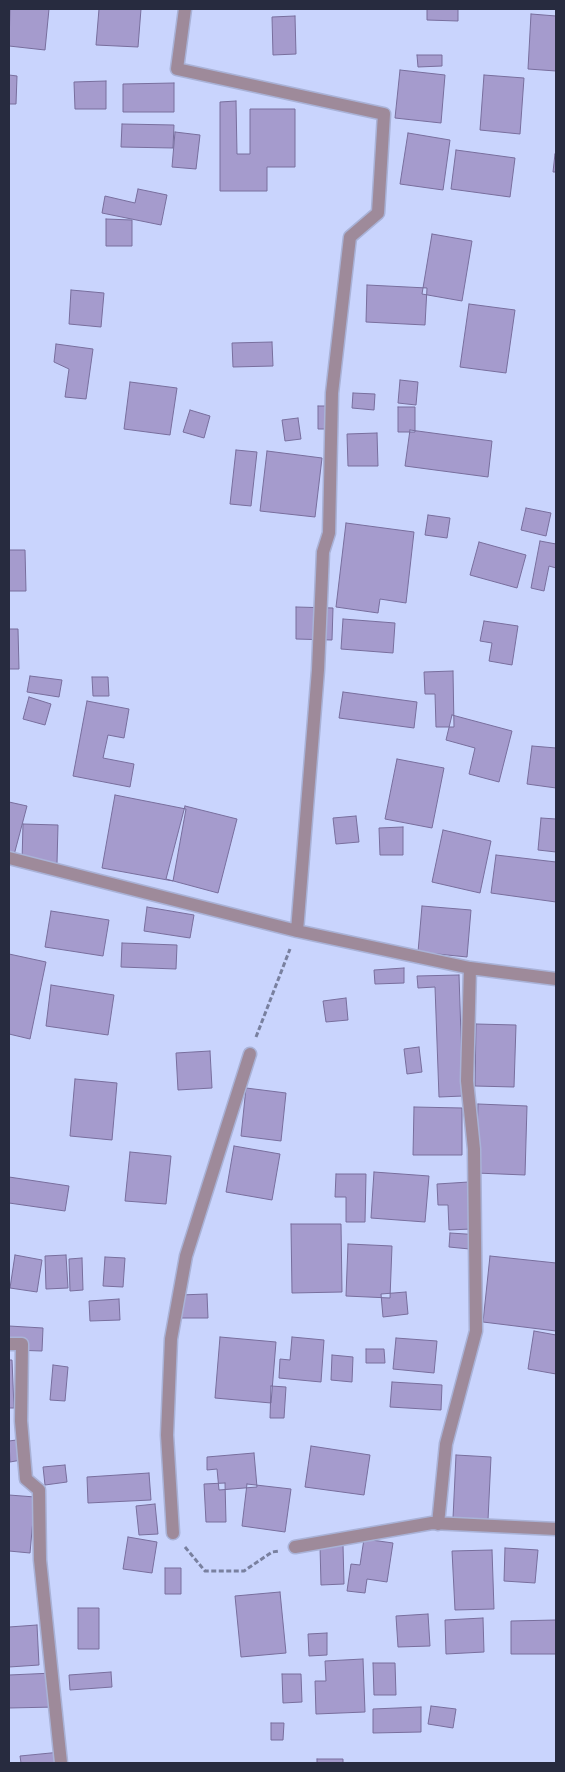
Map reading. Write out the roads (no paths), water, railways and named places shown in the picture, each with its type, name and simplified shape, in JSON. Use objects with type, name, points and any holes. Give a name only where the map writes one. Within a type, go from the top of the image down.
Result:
[{"type":"street","points":[[185,9],[177,69],[384,114],[378,213],[350,237],[332,393],[329,533],[323,552],[318,670],[297,931]]},
{"type":"street","points":[[9,858],[297,931],[470,968],[556,979]]},
{"type":"street","points":[[438,1524],[446,1444],[476,1331],[474,1148],[467,1081],[470,968]]},
{"type":"street","points":[[173,1534],[168,1435],[171,1339],[186,1256],[250,1054]]},
{"type":"street","points":[[9,1344],[22,1344],[21,1421],[26,1479],[39,1490],[40,1560],[61,1763]]},
{"type":"street","points":[[295,1547],[432,1523],[556,1529]]}]
